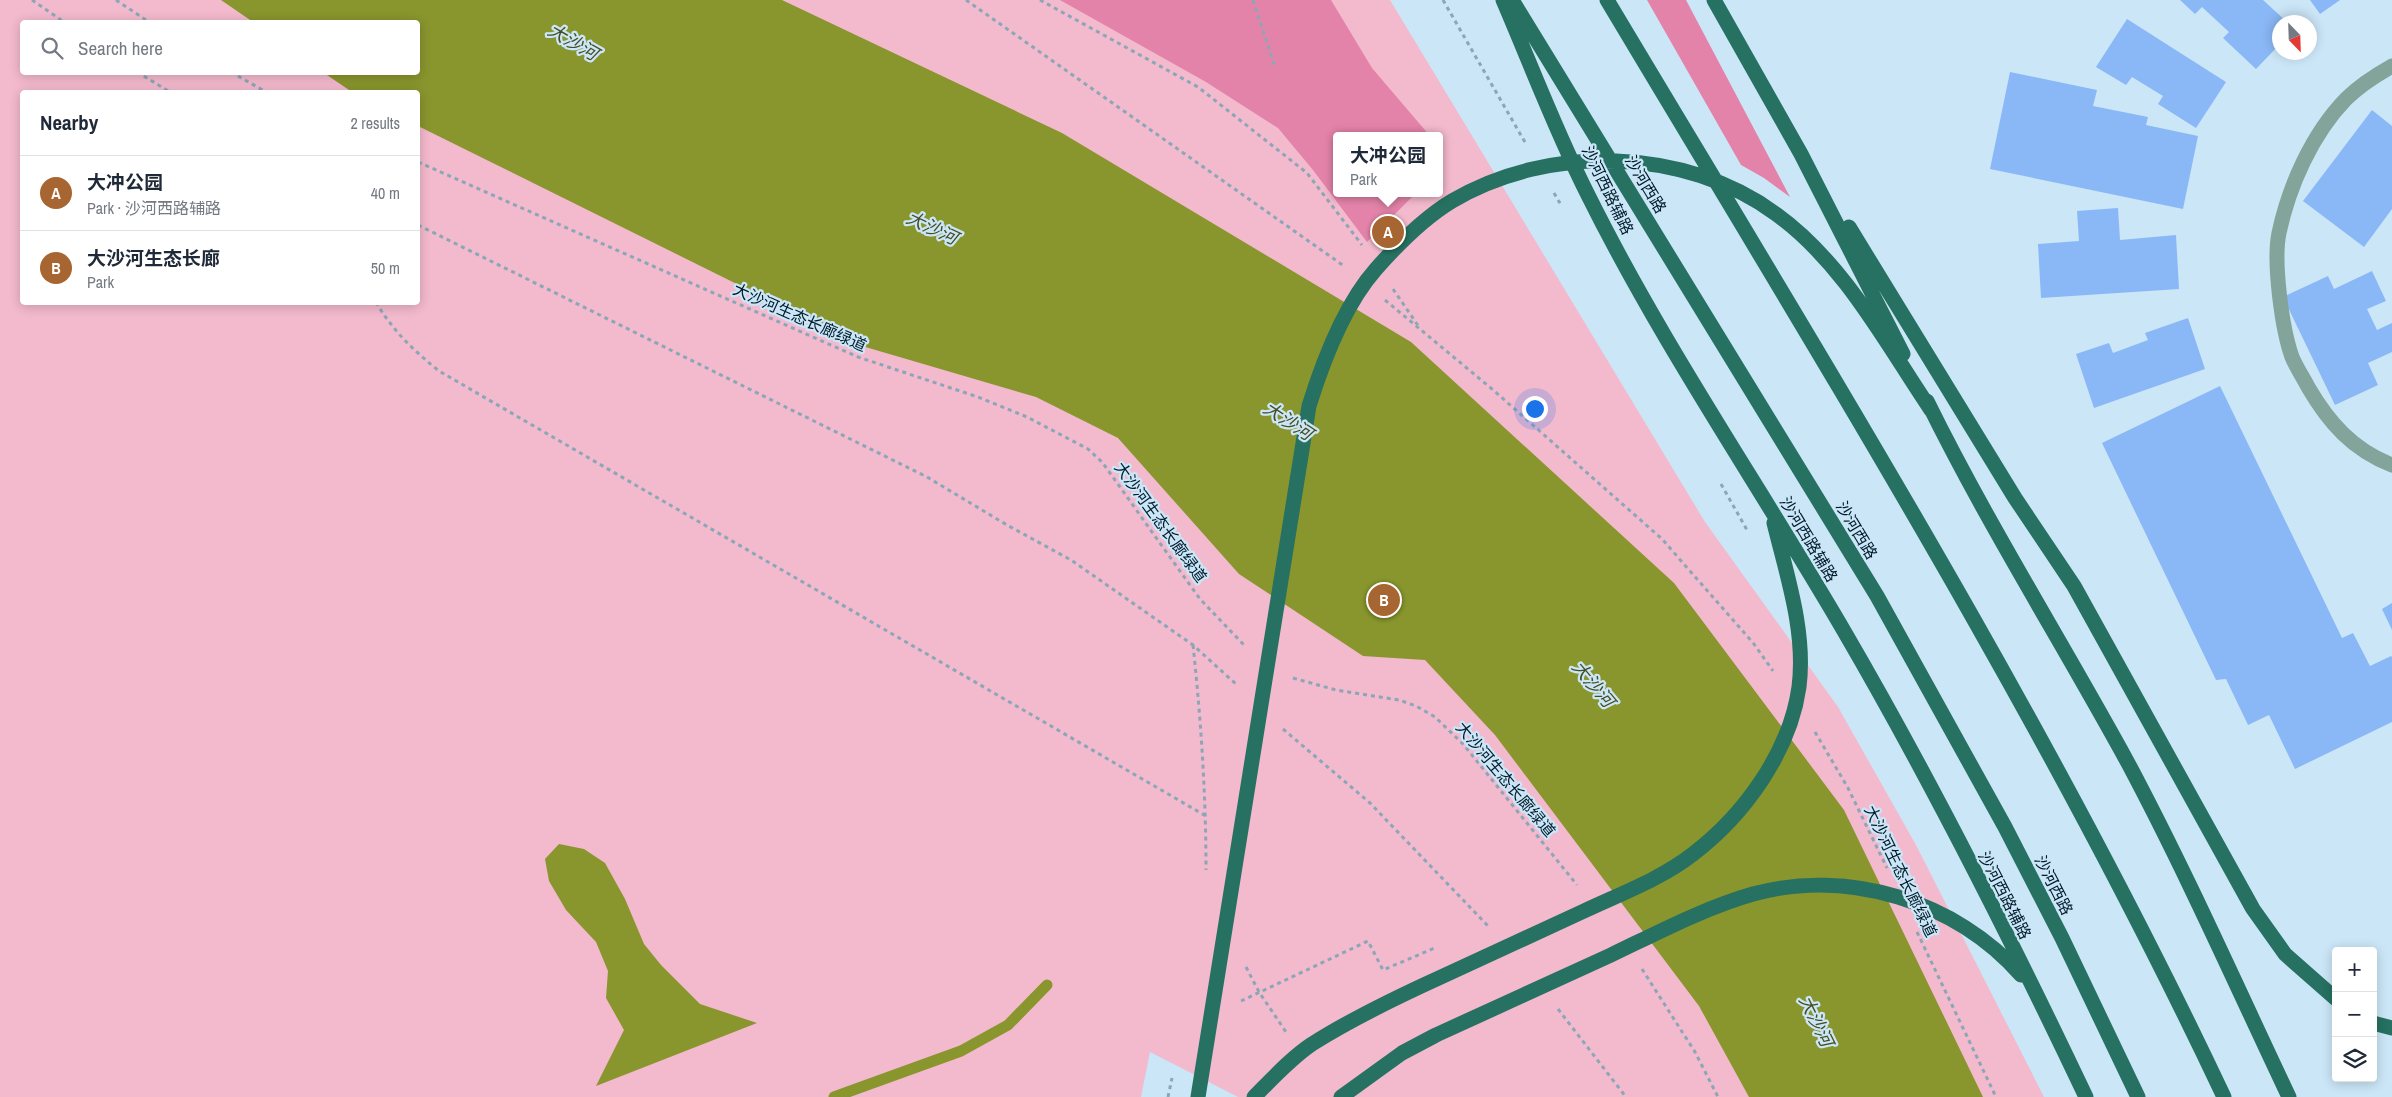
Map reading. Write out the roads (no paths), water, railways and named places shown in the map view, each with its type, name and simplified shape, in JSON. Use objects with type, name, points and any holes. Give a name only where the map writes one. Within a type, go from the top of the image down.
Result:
[{"type":"main road","name":"沙河西路辅路","points":[[1503,0],[1587,194],[1645,300],[1845,633],[1914,758],[2036,993],[2086,1097]]},
{"type":"main road","name":"沙河西路","points":[[1512,0],[1882,605],[1956,735],[2023,861],[2138,1097]]},
{"type":"main road","points":[[1608,0],[1986,640],[2133,910],[2224,1097]]},
{"type":"main road","points":[[1714,0],[1801,154],[1931,410],[2000,540],[2128,764],[2176,856],[2289,1097]]},
{"type":"main road","points":[[1801,154],[1881,277],[2015,498],[2074,586],[2254,909],[2284,954],[2332,996]]},
{"type":"main road","points":[[1198,1097],[1309,406],[1321,366],[1340,325],[1374,271],[1421,224],[1452,202],[1484,185],[1516,173],[1548,166],[1622,160],[1689,173],[1747,196],[1793,227],[1829,262],[1931,410]]},
{"type":"main road","points":[[1254,1097],[1275,1075],[1310,1045],[1407,993],[1653,879],[1693,855],[1722,828],[1746,800],[1772,763],[1788,727],[1799,688],[1800,648],[1791,591],[1770,507]]},
{"type":"main road","points":[[1341,1097],[1402,1053],[1436,1035],[1704,912],[1754,894],[1779,888],[1835,886],[1882,892],[1938,912],[1983,939],[2008,961],[2036,993]]},
{"type":"main road","points":[[2377,1024],[2392,1028]]},
{"type":"lane","points":[[2392,66],[2346,99],[2318,134],[2289,200],[2279,235],[2279,280],[2282,319],[2292,358],[2313,395],[2337,430],[2370,456],[2392,465]]},
{"type":"water","name":"大沙河","points":[[221,0],[782,0],[1062,133],[1411,342],[1674,583],[1844,810],[1983,1097],[1749,1097],[1699,1006],[1495,735],[1425,660],[1363,656],[1239,574],[1118,438],[1036,397],[862,346],[420,127],[420,90],[349,90],[327,75],[420,75],[420,20],[250,20]]},
{"type":"water","points":[[559,844],[584,849],[605,863],[625,899],[644,944],[661,965],[700,1004],[757,1023],[596,1086],[624,1030],[606,998],[608,971],[596,942],[566,910],[549,881],[545,859]]},
{"type":"waterway","points":[[834,1097],[961,1051],[1008,1025],[1047,985]]},
{"type":"place","name":"大冲公园","points":[[1388,232]]},
{"type":"place","name":"大沙河生态长廊","points":[[1384,600]]}]
